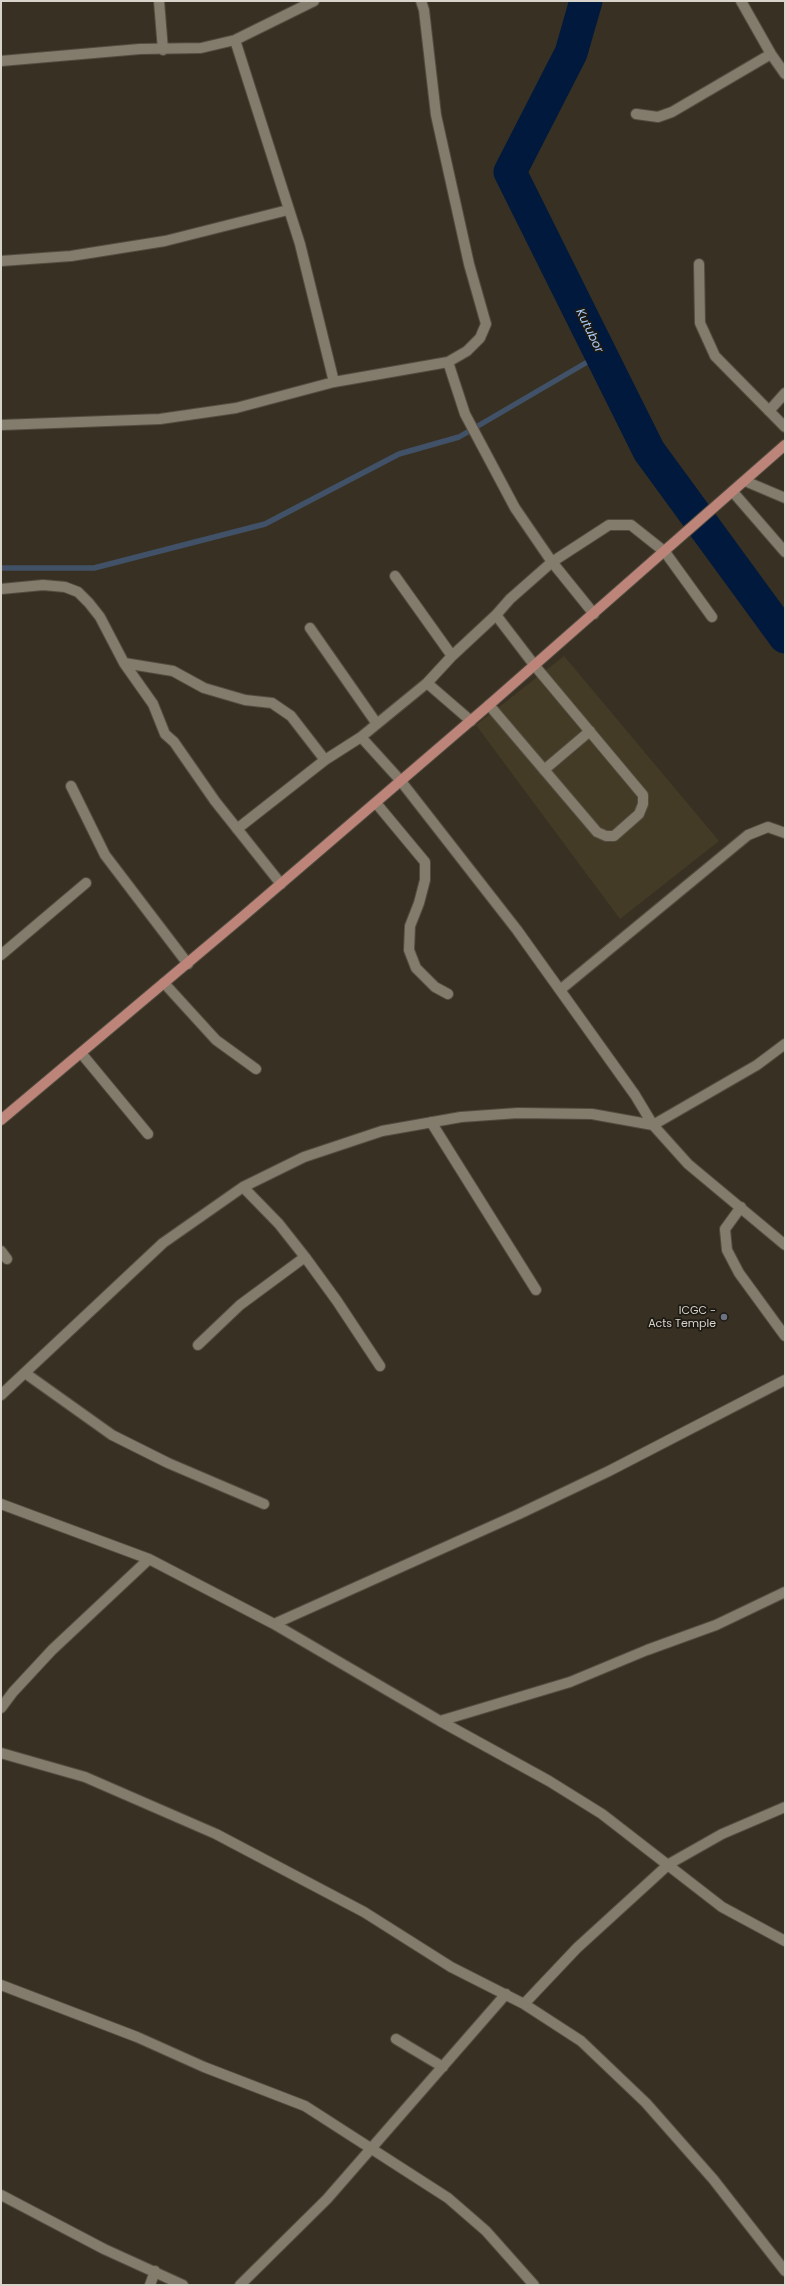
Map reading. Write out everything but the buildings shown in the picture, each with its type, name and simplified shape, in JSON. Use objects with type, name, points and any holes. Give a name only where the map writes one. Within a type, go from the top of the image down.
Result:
[{"type":"main road","points":[[1,1120],[188,964],[376,803],[400,780],[535,666],[785,445]]},
{"type":"street","points":[[159,1],[163,50]]},
{"type":"street","points":[[1,61],[140,49],[163,50],[201,48],[235,40],[314,1]]},
{"type":"street","points":[[1,425],[160,419],[236,408],[334,382],[448,362],[467,351],[480,338],[486,324],[469,264],[436,115],[424,10],[421,1]]},
{"type":"street","points":[[741,1],[771,54],[785,74]]},
{"type":"street","points":[[235,40],[300,244],[334,382]]},
{"type":"street","points":[[636,114],[658,117],[672,112],[771,54]]},
{"type":"street","points":[[1,261],[71,256],[165,242],[288,210]]},
{"type":"street","points":[[699,264],[700,324],[715,356],[785,427]]},
{"type":"street","points":[[448,362],[465,414],[515,508],[552,562],[594,614]]},
{"type":"street","points":[[769,412],[785,393]]},
{"type":"street","points":[[745,481],[785,498]]},
{"type":"street","points":[[733,492],[785,552]]},
{"type":"street","points":[[237,829],[325,760],[361,737],[427,683],[452,656],[496,615],[510,598],[552,562],[609,525],[631,525],[665,552],[712,617]]},
{"type":"street","points":[[395,576],[452,656]]},
{"type":"street","points":[[1,590],[43,585],[65,587],[78,592],[100,617],[124,662],[153,704],[165,734],[174,742],[237,829],[281,884]]},
{"type":"street","points":[[489,705],[597,832],[606,836],[614,836],[639,814],[643,804],[642,795],[535,666],[496,615]]},
{"type":"street","points":[[310,628],[377,724]]},
{"type":"street","points":[[124,662],[173,671],[204,688],[245,700],[272,703],[291,716],[325,760]]},
{"type":"street","points":[[427,683],[471,721]]},
{"type":"street","points":[[544,770],[590,731]]},
{"type":"street","points":[[361,737],[400,780],[517,930],[634,1095],[653,1125],[688,1164],[785,1244]]},
{"type":"street","points":[[71,786],[105,855],[188,964]]},
{"type":"street","points":[[376,803],[425,862],[425,880],[419,904],[410,926],[409,950],[416,968],[435,987],[448,994]]},
{"type":"street","points":[[560,990],[748,835],[768,827],[785,833]]},
{"type":"street","points":[[1,955],[86,883]]},
{"type":"street","points":[[164,983],[216,1040],[256,1069]]},
{"type":"street","points":[[1,1395],[163,1243],[243,1187],[304,1157],[382,1131],[462,1116],[518,1113],[592,1114],[653,1125],[757,1065],[785,1044]]},
{"type":"street","points":[[81,1053],[148,1134]]},
{"type":"street","points":[[431,1122],[536,1290]]},
{"type":"street","points":[[243,1187],[279,1224],[306,1257],[337,1300],[380,1366]]},
{"type":"street","points":[[741,1207],[725,1229],[727,1250],[739,1273],[785,1336]]},
{"type":"street","points":[[198,1345],[240,1305],[306,1257]]},
{"type":"street","points":[[25,1373],[112,1435],[168,1463],[264,1504]]},
{"type":"street","points":[[274,1624],[596,1478],[785,1380]]},
{"type":"street","points":[[1,1504],[149,1560],[274,1624],[440,1721],[549,1781],[596,1810],[722,1907],[785,1941]]},
{"type":"street","points":[[1,1708],[13,1692],[52,1650],[149,1560]]},
{"type":"street","points":[[440,1721],[570,1682],[647,1650],[716,1625],[785,1592]]},
{"type":"street","points":[[1,1753],[85,1777],[216,1834],[364,1912],[451,1967],[524,2004],[581,2041],[646,2103],[713,2179],[785,2271]]},
{"type":"street","points":[[524,2004],[577,1948],[668,1864],[722,1834],[785,1807]]},
{"type":"street","points":[[1,1985],[137,2037],[204,2067],[305,2106],[448,2198],[486,2231],[534,2285]]},
{"type":"street","points":[[240,2285],[327,2199],[372,2150],[506,1994]]},
{"type":"street","points":[[396,2039],[443,2067]]},
{"type":"street","points":[[1,2196],[104,2249],[183,2285]]},
{"type":"street","points":[[150,2285],[155,2271]]},
{"type":"shaded area","points":[[564,656],[719,841],[620,919],[476,725]]},
{"type":"waterway","name":"Kutubor","points":[[586,1],[571,53],[510,172],[649,451],[785,637]]},
{"type":"waterway","points":[[1,568],[94,568],[265,524],[399,454],[459,437],[601,354]]},
{"type":"place","name":"ICGC - Acts Temple","points":[[724,1317]]}]
